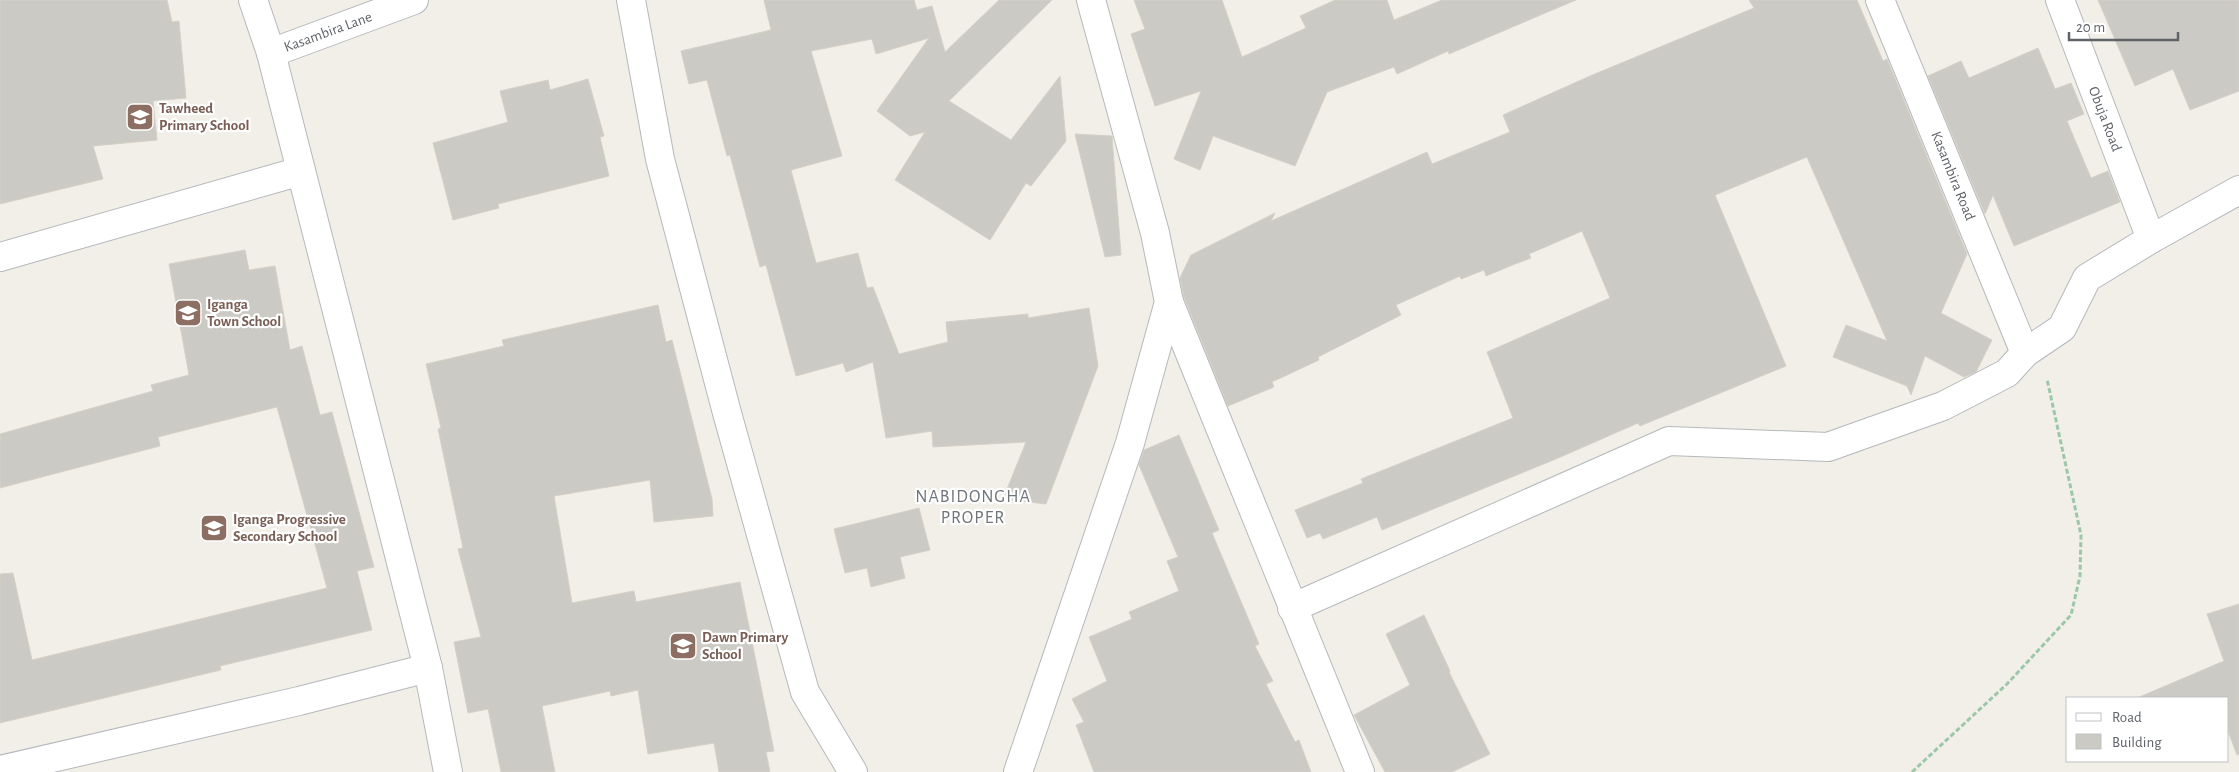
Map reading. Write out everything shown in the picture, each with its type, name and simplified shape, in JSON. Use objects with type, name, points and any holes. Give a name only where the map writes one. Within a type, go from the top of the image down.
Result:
[{"type":"street","points":[[253,0],[271,53],[428,668],[448,772]]},
{"type":"street","name":"Kasambira Lane","points":[[271,53],[414,0]]},
{"type":"street","points":[[631,0],[662,168],[727,413],[805,692],[853,772]]},
{"type":"street","points":[[1091,0],[1155,233],[1169,302],[1360,772]]},
{"type":"street","name":"Kasambira Road","points":[[1880,0],[2026,353]]},
{"type":"street","name":"Obuja Road","points":[[2060,0],[2151,238]]},
{"type":"street","points":[[0,257],[301,172]]},
{"type":"street","points":[[1292,608],[1669,441],[1828,447],[1944,406],[2007,373],[2026,353],[2062,328],[2087,278],[2151,238],[2239,190]]},
{"type":"street","points":[[1018,772],[1130,443],[1169,302]]},
{"type":"street","points":[[0,770],[299,701],[428,668]]},
{"type":"path","points":[[1912,772],[2007,684],[2071,615],[2080,576],[2081,535],[2041,350],[2026,353]]},
{"type":"building","points":[[0,0],[167,0],[172,22],[179,21],[186,98],[153,101],[157,140],[93,146],[103,179],[0,204]]},
{"type":"building","points":[[764,0],[914,0],[917,10],[932,6],[945,52],[999,0],[1052,0],[949,101],[1011,140],[1060,76],[1066,141],[1031,186],[1026,183],[990,240],[895,180],[925,132],[910,136],[877,111],[929,38],[876,54],[872,39],[811,51],[842,156],[791,170],[816,263],[858,253],[867,288],[873,287],[899,354],[948,342],[946,322],[1028,314],[1028,318],[1089,308],[1098,366],[1046,504],[1003,499],[1026,442],[933,447],[932,431],[886,438],[873,362],[846,372],[843,363],[796,376],[766,265],[760,267],[730,155],[727,156],[707,80],[689,84],[681,51],[771,30]]},
{"type":"building","points":[[1134,0],[1222,0],[1242,57],[1306,28],[1300,16],[1335,0],[1387,0],[1394,20],[1442,0],[1576,0],[1449,54],[1448,51],[1397,74],[1394,67],[1327,92],[1295,166],[1213,136],[1200,170],[1174,159],[1201,91],[1155,106],[1131,34],[1145,29]]},
{"type":"building","points":[[1749,0],[1857,0],[1883,61],[1887,59],[1967,254],[1941,313],[1992,340],[1976,372],[1964,377],[1925,356],[1911,395],[1907,386],[1833,357],[1846,325],[1887,341],[1807,157],[1715,195],[1786,366],[1640,426],[1638,423],[1556,459],[1382,530],[1377,517],[1323,539],[1320,533],[1307,538],[1295,510],[1363,483],[1361,479],[1513,418],[1487,352],[1610,298],[1582,231],[1529,254],[1531,258],[1486,276],[1484,270],[1461,279],[1460,276],[1396,305],[1401,315],[1318,357],[1319,360],[1272,382],[1274,387],[1228,406],[1184,297],[1180,278],[1191,255],[1275,213],[1271,221],[1427,152],[1432,164],[1510,132],[1503,115],[1590,76],[1754,8]]},
{"type":"building","points":[[2098,0],[2239,0],[2239,91],[2190,110],[2173,69],[2135,86]]},
{"type":"building","points":[[2038,48],[2055,89],[2071,83],[2084,114],[2067,121],[2091,178],[2108,171],[2120,202],[2014,246],[1993,195],[1985,214],[1928,76],[1961,61],[1969,78]]},
{"type":"building","points":[[588,79],[604,136],[600,137],[609,176],[498,204],[499,208],[453,220],[433,143],[508,122],[500,91],[548,80],[550,90]]},
{"type":"building","points":[[1075,134],[1112,136],[1121,255],[1105,257]]},
{"type":"building","points":[[245,250],[249,270],[275,266],[290,350],[302,346],[320,415],[332,412],[374,567],[357,571],[372,630],[220,666],[221,670],[0,723],[0,574],[13,573],[32,660],[327,588],[277,407],[158,437],[160,446],[0,488],[0,434],[153,391],[151,385],[189,375],[169,264]]},
{"type":"building","points":[[658,305],[666,342],[672,340],[712,499],[713,516],[654,522],[650,480],[554,496],[572,603],[634,591],[636,602],[740,582],[774,751],[766,752],[770,772],[719,772],[714,743],[648,754],[638,690],[611,696],[610,691],[542,706],[555,772],[501,772],[488,709],[468,713],[454,642],[481,637],[458,549],[463,548],[438,429],[441,428],[426,364],[504,346],[502,340]]},
{"type":"building","points":[[1179,435],[1219,530],[1212,533],[1259,644],[1255,646],[1273,681],[1266,684],[1295,742],[1299,740],[1311,772],[1094,772],[1076,725],[1084,722],[1072,699],[1107,681],[1089,637],[1132,619],[1129,612],[1179,591],[1167,561],[1178,557],[1139,465],[1144,450]]},
{"type":"building","points":[[919,508],[930,550],[900,557],[905,578],[871,587],[867,568],[845,573],[834,529]]},
{"type":"building","points":[[2239,604],[2239,754],[2237,755],[2229,734],[2229,697],[2139,697],[2224,661],[2207,614]]},
{"type":"building","points":[[1424,615],[1449,672],[1490,754],[1452,772],[1385,772],[1354,715],[1410,685],[1386,634]]},
{"type":"place","name":"Tawheed Primary School","points":[[140,117]]},
{"type":"place","name":"Iganga Town School","points":[[188,313]]},
{"type":"place","name":"Iganga Progressive Secondary School","points":[[214,528]]},
{"type":"place","name":"Dawn Primary School","points":[[683,646]]},
{"type":"district","name":"NABIDONGHA PROPER","points":[[973,507]]}]
